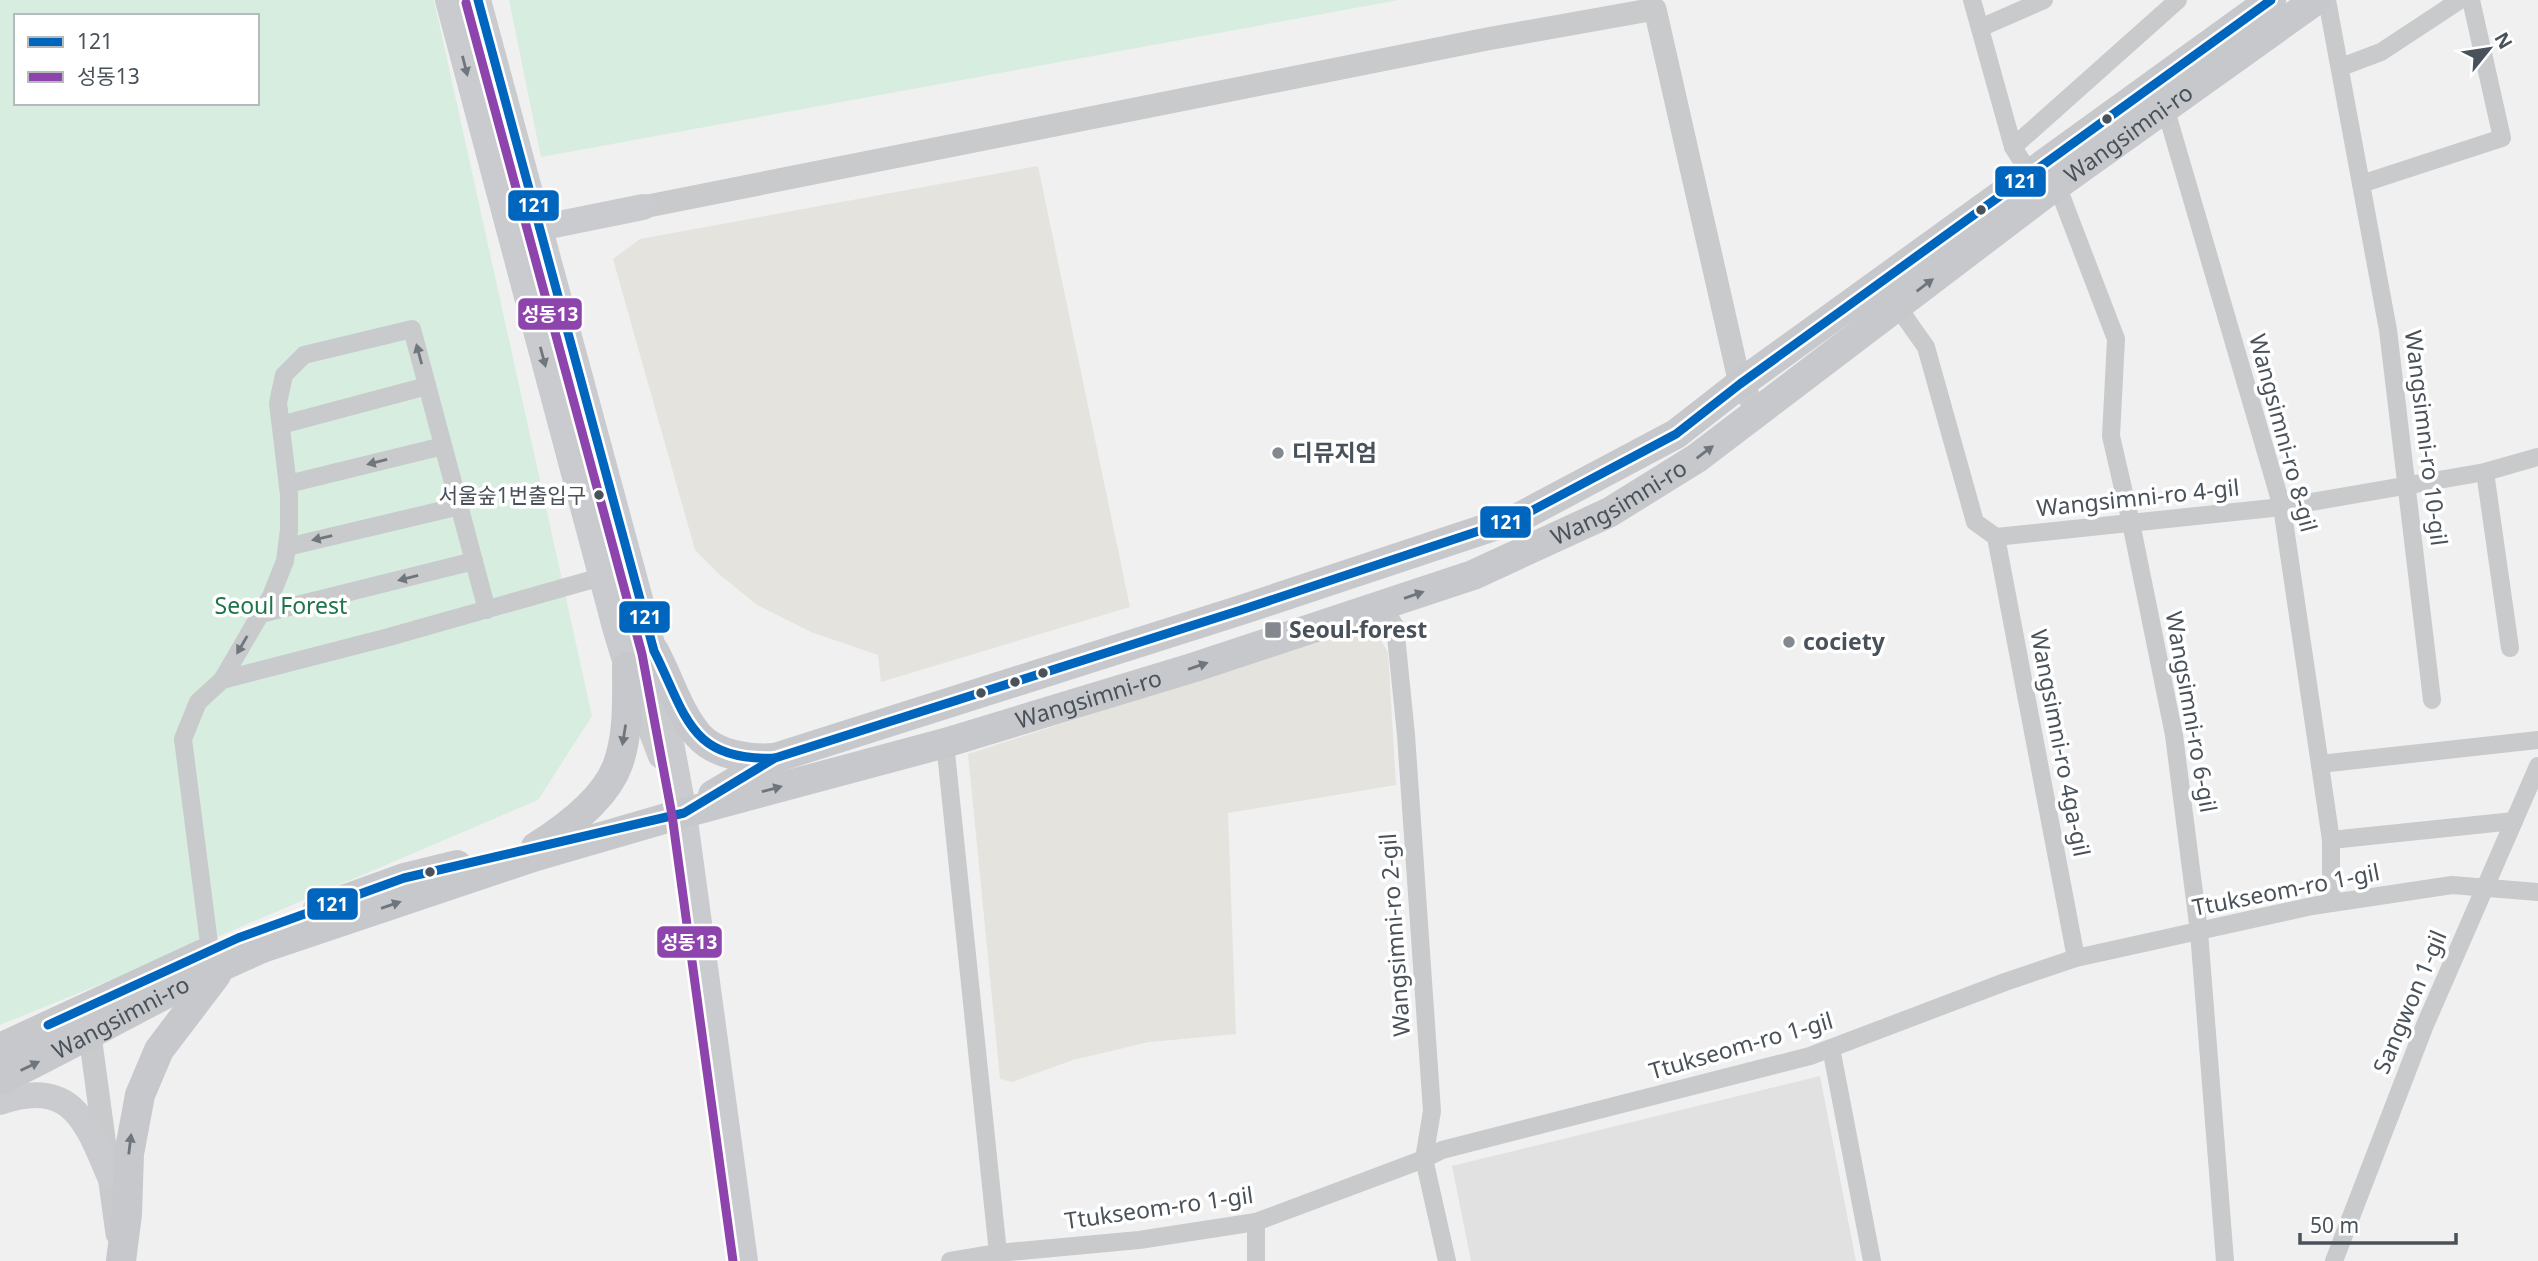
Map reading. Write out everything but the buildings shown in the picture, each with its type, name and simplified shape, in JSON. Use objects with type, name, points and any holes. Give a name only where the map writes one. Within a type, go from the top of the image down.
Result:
[{"type":"main road","points":[[448,0],[627,667],[684,813]]},
{"type":"main road","points":[[478,0],[654,651],[684,813],[745,1261]]},
{"type":"main road","name":"Wangsimni-ro","points":[[0,1080],[88,1022],[219,957],[265,947],[536,856],[945,743],[1195,667],[1473,575],[1610,512],[1697,458],[1897,306],[2043,180],[2271,0]]},
{"type":"main road","name":"Wangsimni-ro","points":[[219,957],[238,938],[404,878],[684,813],[775,758],[1241,610],[1518,518],[1676,434],[1740,384],[2043,180],[2165,107],[2316,0]]},
{"type":"main road","points":[[539,228],[643,206]]},
{"type":"main road","points":[[654,651],[694,729],[703,740],[732,754],[753,759],[775,758]]},
{"type":"main road","points":[[535,848],[566,828],[601,793],[615,772],[626,726],[627,667]]},
{"type":"main road","points":[[120,1261],[127,1214],[129,1154],[140,1095],[159,1050],[203,989],[219,957]]},
{"type":"main road","name":"Wangsimni-ro","points":[[0,1048],[88,1022]]},
{"type":"main road","points":[[0,1102],[21,1095],[38,1095],[70,1106],[86,1123],[109,1175]]},
{"type":"street","name":"Wangsimni-ro 6-gil","points":[[1972,0],[2012,147],[2043,180],[2116,339],[2110,436],[2132,523],[2174,735],[2199,932],[2225,1261]]},
{"type":"street","points":[[1980,28],[2044,0]]},
{"type":"street","points":[[2012,147],[2178,0]]},
{"type":"street","name":"Wangsimni-ro 10-gil","points":[[2327,0],[2388,330],[2432,700]]},
{"type":"street","points":[[2341,67],[2381,52],[2460,0]]},
{"type":"street","points":[[2361,184],[2502,138],[2471,0]]},
{"type":"street","points":[[643,206],[1487,39],[1655,9],[1740,384],[1759,412]]},
{"type":"street","name":"Wangsimni-ro 8-gil","points":[[2165,107],[2282,507],[2331,840],[2331,903]]},
{"type":"street","points":[[1897,306],[1926,347],[1975,522],[1996,537]]},
{"type":"street","points":[[219,957],[183,739],[198,702],[222,681],[261,614],[285,561],[288,484],[278,403],[284,375],[304,355],[412,329],[487,610]]},
{"type":"street","points":[[281,425],[427,386]]},
{"type":"street","points":[[288,484],[443,446]]},
{"type":"street","name":"Wangsimni-ro 4-gil","points":[[1996,537],[2282,507],[2485,472],[2538,457]]},
{"type":"street","points":[[2485,472],[2510,648]]},
{"type":"street","points":[[287,547],[460,506]]},
{"type":"street","name":"Wangsimni-ro 4ga-gil","points":[[1996,537],[2076,958]]},
{"type":"street","points":[[261,614],[474,561]]},
{"type":"street","points":[[222,681],[601,577]]},
{"type":"street","name":"Wangsimni-ro 2-gil","points":[[1382,606],[1395,625],[1406,735],[1432,1111],[1424,1159],[1447,1261]]},
{"type":"street","points":[[2320,764],[2538,740]]},
{"type":"street","points":[[945,743],[998,1253]]},
{"type":"street","name":"Sangwon 1-gil","points":[[2334,1261],[2425,1025],[2538,766]]},
{"type":"street","points":[[2331,840],[2514,821]]},
{"type":"street","name":"Ttukseom-ro 1-gil","points":[[950,1261],[998,1253],[1139,1240],[1256,1222],[1424,1159],[1441,1150],[1810,1056],[2076,958],[2331,903],[2452,885],[2538,892]]},
{"type":"street","points":[[88,1022],[120,1261]]},
{"type":"street","points":[[1831,1048],[1872,1261]]},
{"type":"street","points":[[1256,1222],[1256,1261]]},
{"type":"shaded area","points":[[1038,166],[1130,607],[881,682],[878,655],[811,632],[757,605],[695,550],[613,259],[640,239]]},
{"type":"shaded area","points":[[1372,623],[1388,653],[1396,785],[1228,813],[1236,1034],[1149,1042],[1073,1060],[1012,1082],[1000,1079],[968,754]]},
{"type":"shaded area","points":[[1820,1076],[1856,1261],[1471,1261],[1452,1166]]},
{"type":"green space","name":"Seoul Forest","points":[[0,0],[434,0],[592,716],[538,800],[224,934],[0,1025]]},
{"type":"green space","points":[[509,0],[1399,0],[541,157]]},
{"type":"transit line","name":"121","points":[[478,0],[654,651],[684,714],[694,730],[707,743],[724,752],[746,757],[775,758]]},
{"type":"transit line","name":"121","points":[[48,1025],[238,938],[404,878],[684,813],[775,758],[1241,610],[1518,518],[1676,434],[1740,384],[2271,0]]},
{"type":"transit line","name":"성동13","points":[[466,3],[642,654],[672,815],[733,1261]]},
{"type":"place","name":"디뮤지엄","points":[[1278,453]]},
{"type":"place","name":"서울숲1번출입구","points":[[599,495]]},
{"type":"place","name":"Seoul-forest","points":[[1273,630]]},
{"type":"place","name":"cociety","points":[[1789,642]]}]
